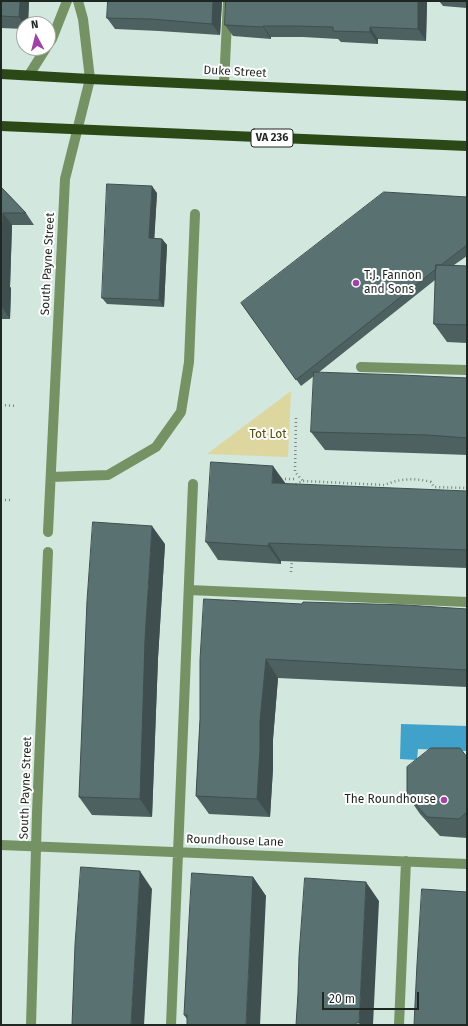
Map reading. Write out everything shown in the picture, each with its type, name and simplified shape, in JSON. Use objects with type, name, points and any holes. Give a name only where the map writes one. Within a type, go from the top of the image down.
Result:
[{"type":"main road","name":"Duke Street","points":[[1,74],[467,96]]},
{"type":"main road","name":"VA 236","points":[[1,126],[467,146]]},
{"type":"street","points":[[56,29],[67,1]]},
{"type":"street","name":"South Payne Street","points":[[48,532],[65,179],[90,78],[83,19],[78,1]]},
{"type":"street","points":[[224,84],[228,1]]},
{"type":"street","points":[[29,75],[41,56]]},
{"type":"street","points":[[51,477],[108,475],[156,446],[181,412],[189,362],[194,214]]},
{"type":"street","points":[[361,367],[467,370]]},
{"type":"street","points":[[171,1025],[193,484]]},
{"type":"street","name":"South Payne Street","points":[[30,1025],[48,552]]},
{"type":"street","points":[[189,590],[467,602]]},
{"type":"street","name":"Roundhouse Lane","points":[[1,845],[467,864]]},
{"type":"street","points":[[398,1025],[406,861]]},
{"type":"path","points":[[1,405],[17,406]]},
{"type":"path","points":[[294,493],[296,418]]},
{"type":"path","points":[[295,472],[303,481]]},
{"type":"path","points":[[279,479],[294,480]]},
{"type":"path","points":[[294,485],[303,481],[385,485],[394,481],[414,479],[431,482],[434,487]]},
{"type":"path","points":[[385,485],[390,489]]},
{"type":"path","points":[[431,490],[434,487],[467,488]]},
{"type":"path","points":[[1,500],[12,500]]},
{"type":"path","points":[[291,572],[292,556]]},
{"type":"green space","name":"Tot Lot","points":[[291,391],[288,457],[207,454]]},
{"type":"water","points":[[401,724],[467,726],[467,751],[418,749],[417,760],[400,759]]},
{"type":"building","points":[[1,1],[20,1],[19,16],[1,16]]},
{"type":"building","points":[[108,1],[213,1],[212,24],[151,19],[107,18]]},
{"type":"building","points":[[226,1],[418,1],[418,29],[370,27],[370,32],[333,31],[333,27],[263,27],[225,25]]},
{"type":"building","points":[[107,184],[152,186],[149,238],[162,239],[159,300],[102,298]]},
{"type":"building","points":[[1,187],[26,213],[3,213],[1,276]]},
{"type":"building","name":"T.J. Fannon and Sons","points":[[384,192],[467,197],[467,245],[441,265],[436,265],[436,269],[296,380],[241,303]]},
{"type":"building","points":[[436,265],[467,266],[467,325],[434,324]]},
{"type":"building","points":[[2,275],[1,306],[1,276]]},
{"type":"building","points":[[314,372],[467,378],[467,438],[428,435],[311,432]]},
{"type":"building","points":[[211,462],[273,466],[272,483],[467,491],[467,550],[269,543],[268,546],[206,542]]},
{"type":"building","points":[[93,522],[152,526],[145,640],[140,799],[79,797],[87,601]]},
{"type":"building","points":[[204,599],[302,604],[303,602],[406,605],[467,609],[467,670],[266,659],[260,721],[257,799],[196,796],[200,719],[200,660]]},
{"type":"building","points":[[431,748],[460,748],[467,757],[467,812],[459,819],[427,817],[407,795],[407,767]]},
{"type":"building","points":[[81,867],[140,871],[131,1025],[72,1025],[75,945]]},
{"type":"building","points":[[192,873],[253,877],[246,1025],[187,1025],[187,1015],[184,1015]]},
{"type":"building","points":[[305,878],[366,882],[359,1023],[356,1023],[356,1025],[296,1025],[299,956]]},
{"type":"building","points":[[422,889],[467,892],[467,1025],[414,1025]]},
{"type":"place","name":"T.J. Fannon and Sons","points":[[356,283]]},
{"type":"place","name":"The Roundhouse","points":[[444,800]]}]
